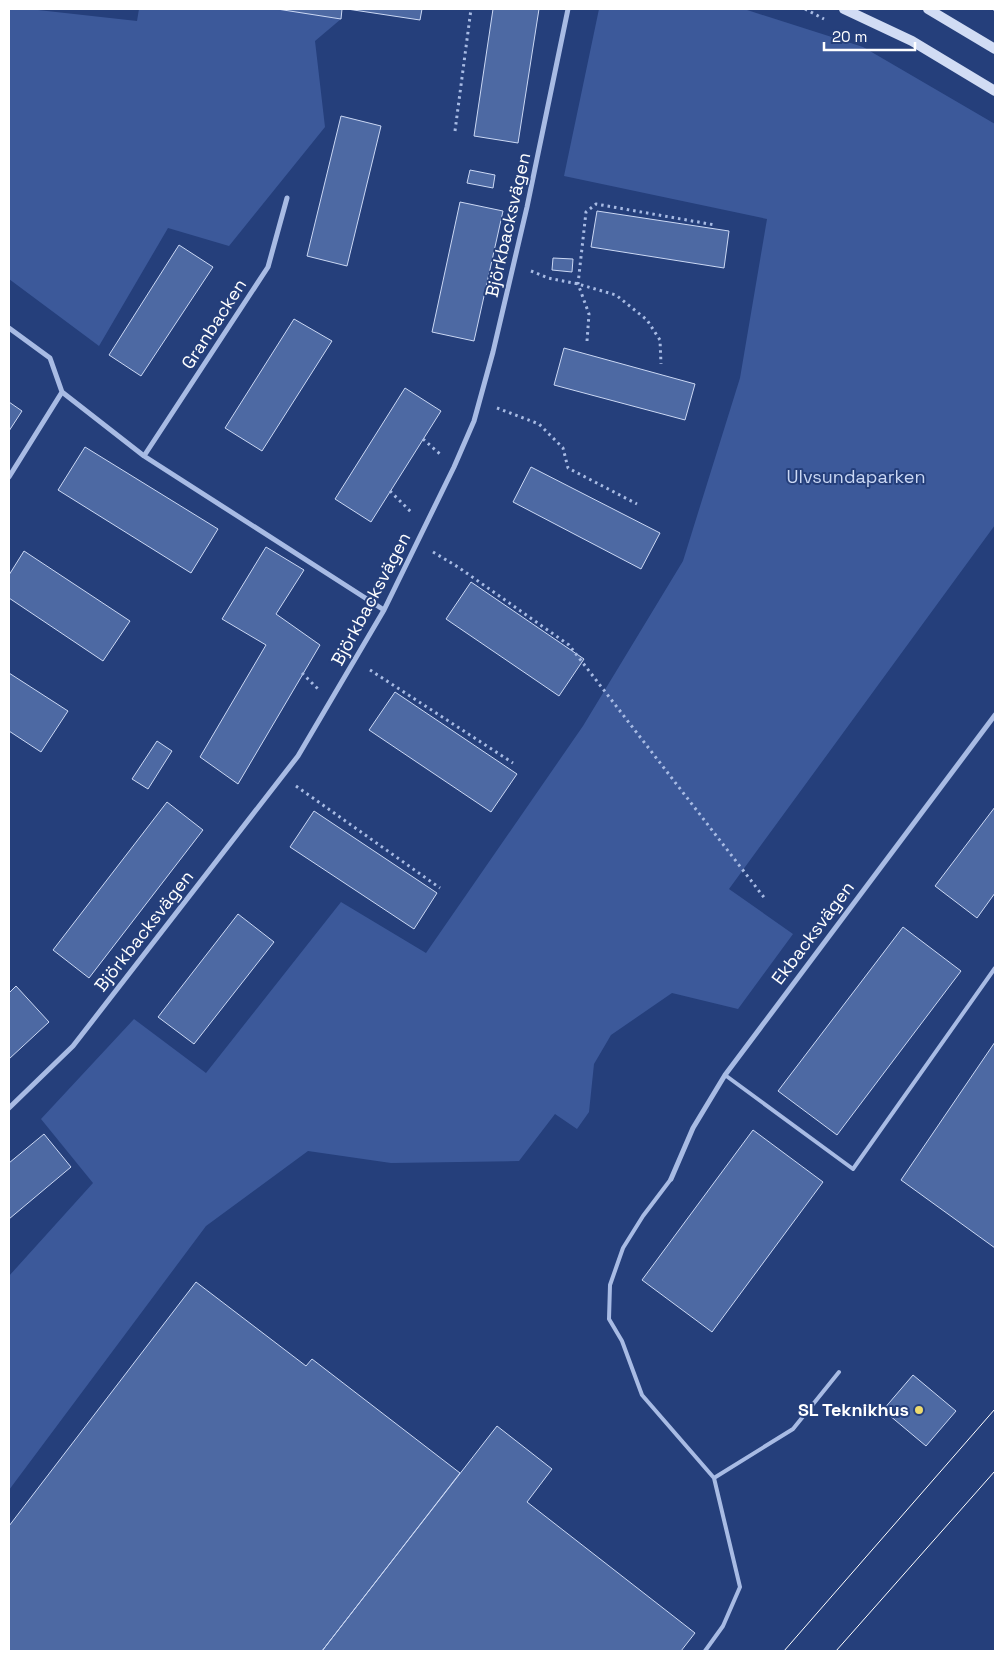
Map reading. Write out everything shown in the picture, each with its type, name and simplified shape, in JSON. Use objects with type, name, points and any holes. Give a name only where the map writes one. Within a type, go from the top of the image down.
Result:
[{"type":"main road","points":[[844,9],[912,41],[995,91]]},
{"type":"main road","points":[[928,9],[995,49]]},
{"type":"street","name":"Björkbacksvägen","points":[[9,1108],[73,1046],[298,756],[384,610],[454,467],[474,421],[493,352],[527,207],[568,9]]},
{"type":"street","name":"Granbacken","points":[[144,456],[268,267],[287,198]]},
{"type":"street","points":[[9,328],[50,358],[62,392],[144,456],[384,610]]},
{"type":"street","points":[[9,477],[62,392]]},
{"type":"street","name":"Ekbacksvägen","points":[[671,1179],[694,1128],[725,1075],[995,715]]},
{"type":"lane","points":[[725,1075],[853,1169],[995,968]]},
{"type":"lane","points":[[671,1179],[643,1216],[623,1248],[610,1285],[609,1320],[622,1341],[642,1395],[714,1478],[740,1587],[723,1626],[705,1651]]},
{"type":"lane","points":[[714,1478],[793,1428],[839,1372]]},
{"type":"path","points":[[456,132],[471,9]]},
{"type":"path","points":[[587,341],[589,314],[578,284],[586,212],[596,204],[715,225]]},
{"type":"path","points":[[548,278],[616,295],[647,320],[660,340],[661,364]]},
{"type":"path","points":[[513,415],[539,424],[563,448],[568,468],[637,504]]},
{"type":"path","points":[[390,491],[425,526]]},
{"type":"path","points":[[417,543],[458,567],[569,645],[766,900]]},
{"type":"path","points":[[355,659],[385,681],[513,763]]},
{"type":"path","points":[[304,792],[440,888]]},
{"type":"green space","points":[[9,9],[29,9],[137,21],[139,9],[285,9],[341,19],[315,41],[325,127],[229,246],[168,228],[99,346],[9,279]]},
{"type":"green space","name":"Ulvsundaparken","points":[[599,9],[744,9],[863,47],[995,124],[995,525],[729,889],[793,934],[738,1009],[672,993],[611,1035],[594,1064],[589,1112],[577,1129],[555,1114],[519,1161],[391,1163],[308,1151],[206,1226],[9,1490],[9,1276],[93,1183],[41,1119],[134,1019],[206,1073],[341,902],[426,953],[583,726],[683,561],[740,378],[767,219],[564,176]]},
{"type":"building","points":[[277,9],[342,9],[341,19]]},
{"type":"building","points":[[347,9],[422,9],[420,20]]},
{"type":"building","points":[[493,9],[539,9],[518,143],[474,136]]},
{"type":"building","points":[[341,116],[381,126],[347,266],[307,256]]},
{"type":"building","points":[[470,170],[495,175],[493,188],[467,183]]},
{"type":"building","points":[[460,202],[503,211],[474,341],[432,332]]},
{"type":"building","points":[[597,211],[729,231],[724,268],[591,247]]},
{"type":"building","points":[[179,245],[213,267],[141,376],[109,355]]},
{"type":"building","points":[[553,258],[573,259],[572,272],[552,270]]},
{"type":"building","points":[[294,319],[332,341],[262,451],[225,428]]},
{"type":"building","points":[[564,348],[695,384],[685,420],[554,385]]},
{"type":"building","points":[[405,388],[441,411],[371,522],[335,499]]},
{"type":"building","points":[[9,402],[22,411],[9,431]]},
{"type":"building","points":[[85,447],[218,529],[191,573],[58,490]]},
{"type":"building","points":[[531,467],[660,533],[641,569],[513,502]]},
{"type":"building","points":[[266,547],[304,570],[276,614],[320,645],[238,784],[200,757],[266,645],[222,619]]},
{"type":"building","points":[[24,551],[130,621],[103,661],[9,598],[9,575]]},
{"type":"building","points":[[471,582],[584,659],[559,696],[446,619]]},
{"type":"building","points":[[9,673],[68,711],[41,752],[9,731]]},
{"type":"building","points":[[395,692],[517,774],[491,812],[369,730]]},
{"type":"building","points":[[157,741],[172,751],[148,789],[132,779]]},
{"type":"building","points":[[167,802],[203,830],[89,978],[53,950]]},
{"type":"building","points":[[995,807],[995,893],[977,918],[935,886]]},
{"type":"building","points":[[314,811],[437,893],[414,929],[290,847]]},
{"type":"building","points":[[238,914],[274,942],[194,1044],[158,1017]]},
{"type":"building","points":[[903,927],[961,971],[837,1135],[778,1091]]},
{"type":"building","points":[[16,986],[49,1022],[9,1059],[9,993]]},
{"type":"building","points":[[995,1042],[995,1248],[901,1180]]},
{"type":"building","points":[[753,1130],[823,1182],[712,1332],[642,1280]]},
{"type":"building","points":[[44,1134],[71,1167],[9,1219],[9,1163]]},
{"type":"building","points":[[196,1282],[306,1366],[312,1359],[460,1473],[322,1651],[9,1651],[9,1526]]},
{"type":"building","name":"SL Teknikhus","points":[[913,1375],[956,1411],[926,1446],[883,1410]]},
{"type":"building","points":[[497,1426],[552,1469],[527,1502],[695,1633],[681,1651],[322,1651]]},
{"type":"tram line","points":[[784,1651],[995,1409]]},
{"type":"tram line","points":[[836,1651],[995,1471]]},
{"type":"place","name":"SL Teknikhus","points":[[919,1410]]}]
